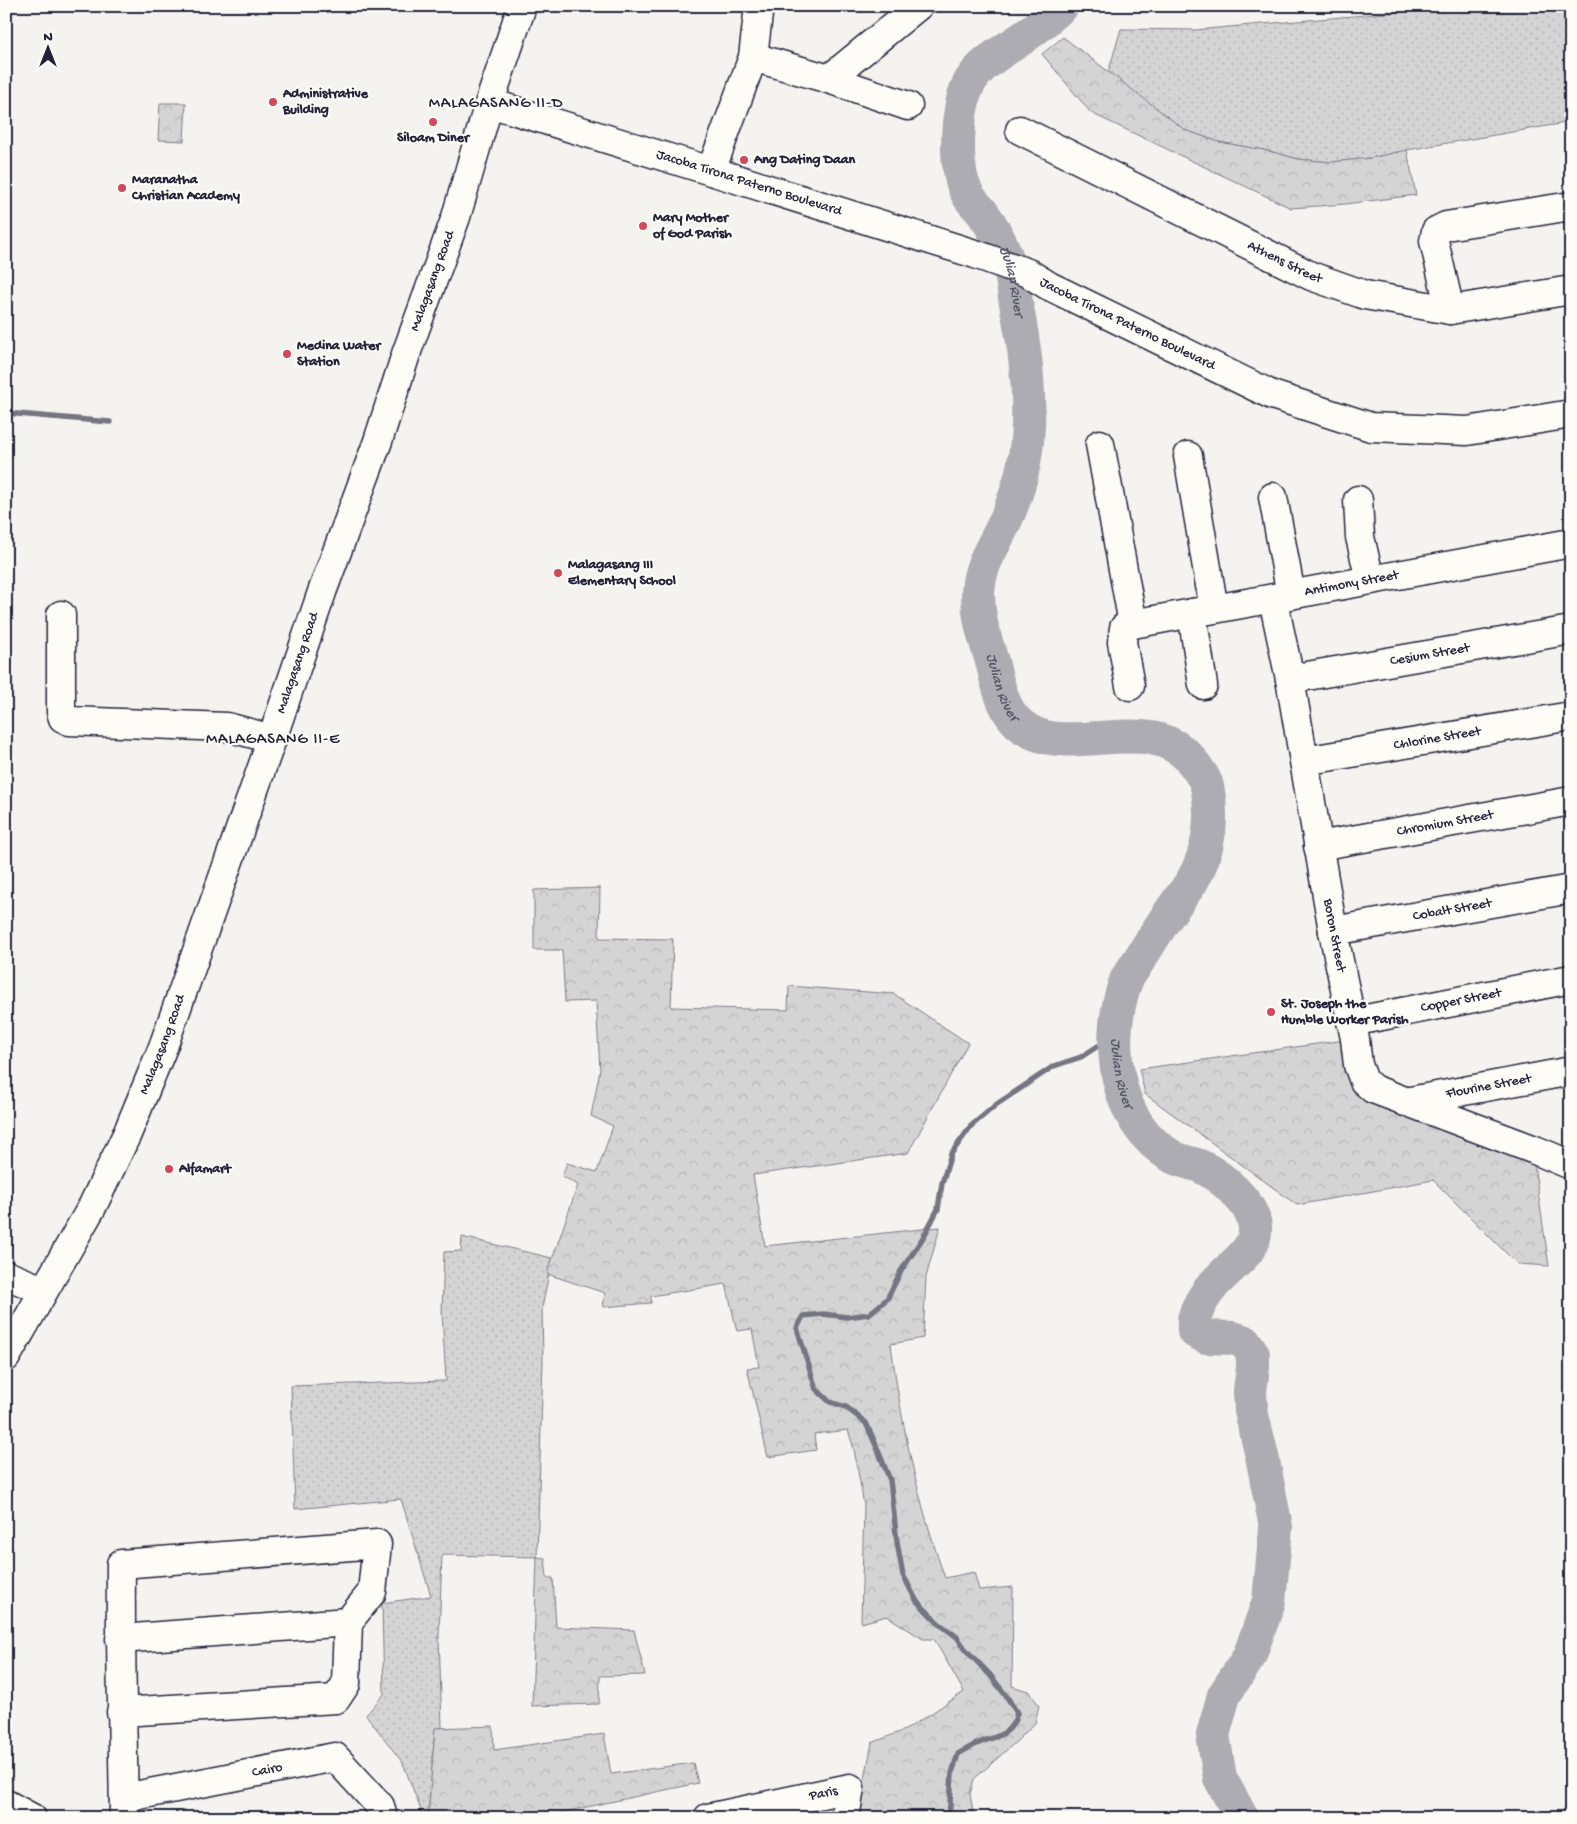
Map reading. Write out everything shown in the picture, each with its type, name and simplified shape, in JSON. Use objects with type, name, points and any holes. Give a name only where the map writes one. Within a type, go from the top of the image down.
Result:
[{"type":"street","name":"Malagasang Road","points":[[6,1356],[92,1207],[149,1082],[352,515],[406,354],[456,217],[490,103],[522,6]]},
{"type":"street","points":[[712,170],[753,57],[759,6]]},
{"type":"street","points":[[829,79],[918,6]]},
{"type":"street","points":[[753,57],[829,79],[908,106]]},
{"type":"street","name":"Jacoba Tirona Paterno Boulevard","points":[[490,103],[712,170],[976,254],[1028,273],[1049,286],[1272,395],[1371,427],[1467,431],[1571,414]]},
{"type":"street","name":"Athens Street","points":[[1020,130],[1311,276],[1365,295],[1450,310],[1571,290]]},
{"type":"street","points":[[1450,310],[1434,241],[1436,231],[1446,226],[1571,206]]},
{"type":"street","points":[[1100,444],[1133,624],[1124,628],[1122,642],[1130,686]]},
{"type":"street","points":[[1188,456],[1203,611],[1203,686]]},
{"type":"street","name":"Boron Street","points":[[1274,496],[1290,680],[1333,932],[1358,1064],[1364,1082],[1372,1089],[1405,1102],[1565,1160]]},
{"type":"street","points":[[1358,500],[1360,537],[1370,580]]},
{"type":"street","name":"Antimony Street","points":[[1133,624],[1571,543]]},
{"type":"street","points":[[61,615],[61,712],[63,718],[69,721],[228,727],[272,739]]},
{"type":"street","name":"Cesium Street","points":[[1290,680],[1571,630]]},
{"type":"street","name":"Chlorine Street","points":[[1304,761],[1571,716]]},
{"type":"street","name":"Chromium Street","points":[[1318,846],[1571,801]]},
{"type":"street","name":"Cobalt Street","points":[[1333,932],[1571,888]]},
{"type":"street","name":"Copper Street","points":[[1351,1022],[1571,979]]},
{"type":"street","name":"Flourine Street","points":[[1405,1102],[1571,1071]]},
{"type":"street","points":[[6,1275],[43,1290]]},
{"type":"street","points":[[121,1712],[336,1699],[346,1684],[348,1622],[372,1592],[377,1544],[121,1564],[120,1639],[121,1712],[124,1808]]},
{"type":"street","points":[[120,1639],[348,1622]]},
{"type":"street","name":"Cairo","points":[[124,1808],[335,1757],[380,1806],[383,1818]]},
{"type":"street","name":"Paris","points":[[708,1818],[850,1788],[845,1818]]},
{"type":"street","points":[[6,1804],[32,1818]]},
{"type":"green space","points":[[1466,6],[1571,6],[1571,122],[1371,158],[1331,162],[1298,159],[1269,151],[1219,142],[1185,130],[1108,73],[1121,29],[1195,30]]},
{"type":"green space","points":[[1063,37],[1185,130],[1219,142],[1269,151],[1298,159],[1331,162],[1371,158],[1407,150],[1416,195],[1345,204],[1291,208],[1091,113],[1042,54]]},
{"type":"green space","points":[[160,103],[186,103],[184,141],[158,140]]},
{"type":"green space","points":[[600,888],[599,938],[673,939],[671,1007],[788,1010],[789,986],[894,994],[968,1043],[908,1153],[753,1175],[765,1246],[940,1227],[926,1277],[923,1338],[891,1344],[905,1433],[927,1521],[945,1578],[974,1572],[979,1590],[1013,1587],[1012,1686],[1028,1691],[1039,1705],[1035,1723],[974,1779],[970,1794],[974,1818],[857,1818],[872,1743],[907,1729],[964,1692],[934,1639],[923,1639],[887,1616],[861,1623],[864,1505],[854,1449],[848,1430],[814,1434],[816,1450],[768,1457],[747,1368],[759,1367],[752,1329],[737,1331],[726,1284],[651,1296],[651,1303],[603,1307],[605,1293],[547,1274],[578,1185],[562,1176],[567,1163],[597,1172],[613,1126],[591,1116],[600,1070],[596,1001],[565,1002],[562,950],[534,950],[534,890]]},
{"type":"green space","points":[[1352,1039],[1357,1066],[1532,1151],[1549,1266],[1517,1264],[1433,1180],[1297,1205],[1145,1094],[1139,1069]]},
{"type":"green space","points":[[462,1237],[552,1258],[542,1308],[543,1361],[537,1557],[442,1555],[439,1636],[442,1728],[435,1729],[428,1818],[424,1818],[403,1763],[366,1715],[384,1694],[382,1603],[431,1596],[401,1499],[295,1509],[291,1386],[446,1381],[442,1313],[444,1252],[461,1251]]},
{"type":"green space","points":[[537,1557],[545,1558],[547,1578],[553,1578],[556,1627],[634,1630],[645,1675],[600,1676],[599,1704],[532,1706]]},
{"type":"green space","points":[[493,1726],[494,1750],[604,1734],[611,1774],[693,1763],[698,1783],[536,1818],[428,1818],[435,1728]]},
{"type":"waterway","name":"Julian River","points":[[1062,6],[1034,30],[988,62],[973,77],[964,96],[958,132],[958,159],[963,183],[970,198],[990,223],[1006,254],[1013,282],[1024,349],[1028,395],[1027,446],[1021,478],[1010,510],[983,568],[979,583],[978,603],[983,632],[1002,697],[1007,708],[1024,728],[1046,737],[1071,739],[1126,736],[1152,738],[1176,746],[1195,765],[1207,786],[1210,823],[1209,835],[1202,859],[1192,881],[1127,978],[1120,1001],[1116,1026],[1115,1052],[1118,1077],[1126,1101],[1137,1123],[1153,1142],[1173,1157],[1202,1167],[1227,1184],[1249,1209],[1255,1227],[1255,1234],[1250,1247],[1207,1293],[1194,1318],[1194,1331],[1206,1337],[1233,1338],[1245,1342],[1253,1354],[1250,1391],[1251,1411],[1276,1527],[1269,1601],[1249,1657],[1224,1695],[1213,1735],[1220,1778],[1242,1818]]},
{"type":"waterway","points":[[6,413],[110,422]]},
{"type":"waterway","points":[[949,1818],[952,1773],[958,1754],[976,1744],[1003,1734],[1011,1726],[1017,1713],[990,1675],[966,1650],[957,1637],[937,1622],[916,1600],[903,1575],[890,1480],[875,1443],[866,1423],[846,1407],[830,1402],[816,1389],[797,1328],[803,1316],[823,1314],[847,1317],[869,1314],[887,1299],[901,1271],[924,1236],[938,1209],[942,1183],[951,1154],[971,1126],[997,1104],[1054,1066],[1081,1057],[1115,1035]]},
{"type":"place","name":"Administrative Building","points":[[273,102]]},
{"type":"place","name":"Siloam Diner","points":[[433,122]]},
{"type":"place","name":"Ang Dating Daan","points":[[744,160]]},
{"type":"place","name":"Maranatha Christian Academy","points":[[122,188]]},
{"type":"place","name":"Mary Mother of God Parish","points":[[643,226]]},
{"type":"place","name":"Medina Water Station","points":[[287,354]]},
{"type":"place","name":"Malagasang III Elementary School","points":[[558,573]]},
{"type":"place","name":"St. Joseph the Humble Worker Parish","points":[[1271,1012]]},
{"type":"place","name":"Alfamart","points":[[169,1169]]},
{"type":"district","name":"MALAGASANG II-D","points":[[496,104]]},
{"type":"district","name":"MALAGASANG II-E","points":[[273,740]]}]
